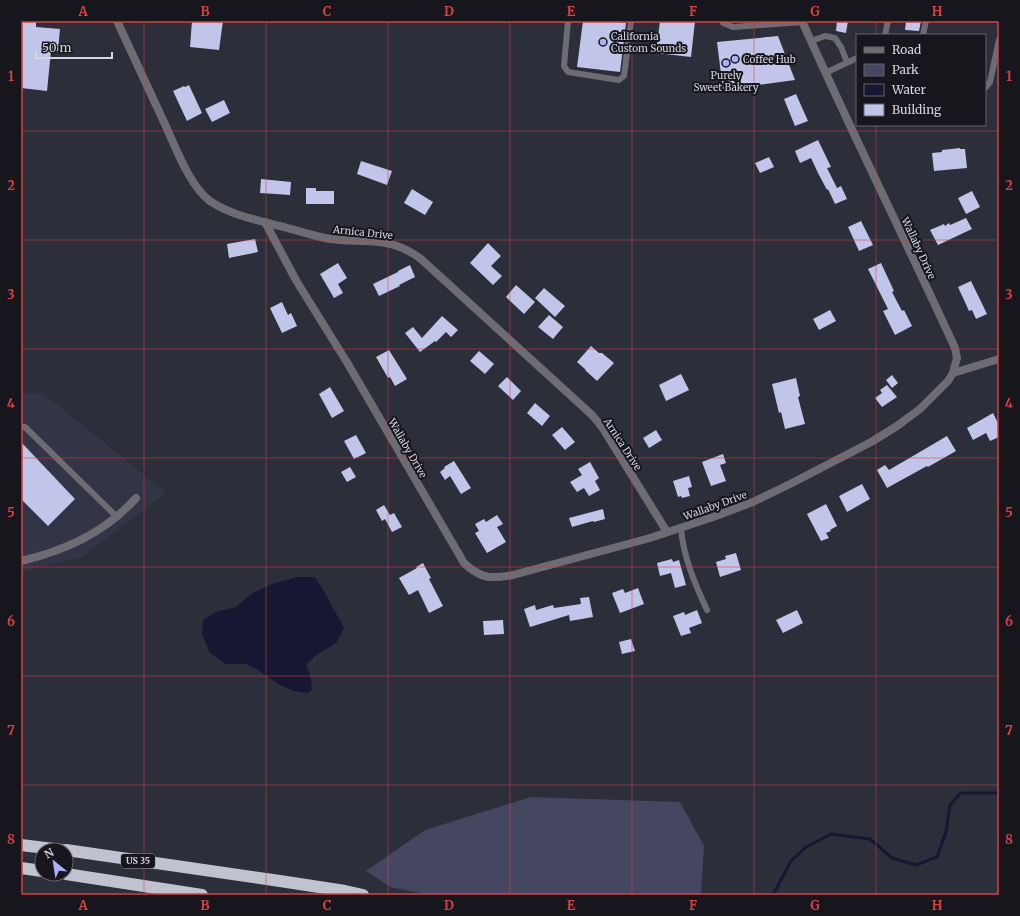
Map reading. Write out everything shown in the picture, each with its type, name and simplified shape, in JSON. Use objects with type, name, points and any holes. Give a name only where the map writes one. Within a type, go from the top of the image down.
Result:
[{"type":"highway","points":[[21,845],[34,847]]},
{"type":"highway","name":"US 35","points":[[74,851],[209,872],[280,881],[363,895]]},
{"type":"highway","points":[[21,868],[34,870]]},
{"type":"highway","name":"US 35","points":[[74,875],[202,895]]},
{"type":"street","name":"Arnica Drive","points":[[117,21],[180,157],[197,187],[211,202],[236,213],[264,222],[324,238],[335,240],[383,242],[406,249],[421,259],[592,415],[602,427],[667,532]]},
{"type":"street","name":"Wallaby Drive","points":[[264,222],[297,282],[348,364],[464,563],[471,570],[494,578],[513,575],[650,538],[716,516],[753,502],[792,483],[874,441],[897,426],[920,409],[948,381],[953,373],[957,358],[955,348],[802,22]]},
{"type":"street","points":[[953,373],[999,359]]},
{"type":"street","points":[[21,559],[51,553],[74,544],[117,517],[136,498]]},
{"type":"lane","points":[[568,21],[564,66],[568,72],[619,80],[624,76],[631,21]]},
{"type":"lane","points":[[723,21],[723,23],[733,27],[751,23],[802,22]]},
{"type":"lane","points":[[886,34],[888,21]]},
{"type":"lane","points":[[923,34],[926,21]]},
{"type":"lane","points":[[811,41],[825,36],[835,38],[841,47],[847,62]]},
{"type":"lane","points":[[986,87],[990,82],[999,40]]},
{"type":"lane","points":[[825,73],[856,58]]},
{"type":"lane","points":[[21,427],[25,427],[117,517]]},
{"type":"lane","points":[[681,528],[682,543],[695,584],[706,610]]},
{"type":"shaded area","points":[[43,393],[166,493],[82,557],[21,572],[21,394]]},
{"type":"green space","points":[[531,797],[680,802],[704,846],[701,894],[430,895],[390,887],[366,871],[425,830]]},
{"type":"water","points":[[297,577],[315,577],[344,628],[336,643],[315,656],[306,665],[311,678],[312,690],[307,693],[294,691],[280,685],[247,664],[226,664],[210,653],[202,634],[203,620],[216,612],[236,607],[251,594],[272,584]]},
{"type":"building","points":[[21,21],[36,21],[36,27],[60,29],[58,51],[51,51],[47,91],[21,88]]},
{"type":"building","points":[[192,21],[223,21],[219,50],[190,47]]},
{"type":"building","points":[[583,21],[611,21],[626,23],[620,72],[577,67]]},
{"type":"building","points":[[660,21],[695,21],[691,57],[656,53]]},
{"type":"building","points":[[837,21],[848,21],[846,33],[836,31]]},
{"type":"building","points":[[906,21],[921,21],[919,31],[905,30]]},
{"type":"building","points":[[778,36],[795,80],[723,90],[717,42]]},
{"type":"building","points":[[189,85],[202,113],[187,121],[173,91]]},
{"type":"building","points":[[796,94],[808,121],[795,126],[784,99]]},
{"type":"building","points":[[224,100],[230,113],[212,122],[205,109]]},
{"type":"building","points":[[818,140],[831,167],[827,168],[837,188],[841,186],[847,199],[835,204],[811,158],[800,163],[795,151]]},
{"type":"building","points":[[960,148],[965,149],[967,168],[934,171],[932,153]]},
{"type":"building","points":[[769,157],[774,167],[760,173],[755,163]]},
{"type":"building","points":[[361,161],[392,171],[387,185],[357,174]]},
{"type":"building","points":[[261,179],[291,182],[290,195],[260,193]]},
{"type":"building","points":[[306,188],[316,188],[316,191],[334,191],[334,204],[306,204]]},
{"type":"building","points":[[412,189],[433,202],[425,215],[404,203]]},
{"type":"building","points":[[972,191],[980,207],[966,214],[958,198]]},
{"type":"building","points":[[966,218],[972,229],[938,245],[930,230],[944,224],[945,226],[949,223],[950,225]]},
{"type":"building","points":[[861,221],[873,245],[859,251],[848,227]]},
{"type":"building","points":[[255,239],[258,252],[229,258],[227,244]]},
{"type":"building","points":[[488,243],[501,256],[491,266],[502,276],[493,285],[470,263]]},
{"type":"building","points":[[338,263],[347,278],[338,284],[343,293],[334,298],[320,274]]},
{"type":"building","points":[[881,263],[894,291],[892,292],[902,311],[904,310],[912,326],[895,335],[883,311],[888,309],[868,269]]},
{"type":"building","points":[[410,265],[415,277],[379,296],[373,284]]},
{"type":"building","points":[[971,281],[987,314],[976,319],[972,310],[969,311],[958,287]]},
{"type":"building","points":[[516,285],[535,302],[524,314],[506,297]]},
{"type":"building","points":[[544,288],[565,306],[555,317],[535,298]]},
{"type":"building","points":[[282,302],[288,315],[291,313],[297,326],[282,333],[270,308]]},
{"type":"building","points":[[830,310],[836,321],[819,330],[813,319]]},
{"type":"building","points":[[549,315],[563,327],[553,339],[538,327]]},
{"type":"building","points":[[442,316],[458,330],[451,337],[446,332],[436,342],[435,341],[420,352],[405,333],[413,327],[422,338]]},
{"type":"building","points":[[591,346],[614,363],[597,381],[577,362]]},
{"type":"building","points":[[389,350],[407,379],[395,386],[390,377],[388,378],[376,357]]},
{"type":"building","points":[[479,351],[494,364],[485,374],[470,361]]},
{"type":"building","points":[[681,374],[689,390],[666,401],[659,385]]},
{"type":"building","points":[[892,375],[898,383],[892,388],[886,380]]},
{"type":"building","points":[[507,377],[521,391],[513,400],[498,386]]},
{"type":"building","points":[[796,378],[800,396],[798,397],[805,424],[785,429],[781,412],[779,413],[772,384]]},
{"type":"building","points":[[887,385],[897,397],[882,407],[875,398],[882,393],[880,390]]},
{"type":"building","points":[[330,387],[344,411],[332,418],[319,394]]},
{"type":"building","points":[[535,403],[550,416],[542,426],[527,413]]},
{"type":"building","points":[[993,413],[999,425],[999,437],[990,441],[986,433],[973,440],[967,428]]},
{"type":"building","points":[[562,427],[575,442],[565,450],[552,435]]},
{"type":"building","points":[[656,430],[662,440],[649,448],[643,438]]},
{"type":"building","points":[[356,435],[366,453],[354,459],[344,441]]},
{"type":"building","points":[[947,436],[956,451],[887,488],[877,470],[885,465],[889,470]]},
{"type":"building","points":[[21,442],[75,499],[48,526],[21,499]]},
{"type":"building","points":[[723,454],[726,463],[720,465],[726,481],[711,486],[702,462]]},
{"type":"building","points":[[454,461],[471,488],[461,494],[450,476],[445,480],[440,472],[445,468],[444,467]]},
{"type":"building","points":[[590,462],[599,478],[595,481],[600,490],[589,496],[584,488],[577,492],[570,482],[582,475],[578,469]]},
{"type":"building","points":[[350,467],[356,477],[347,482],[341,472]]},
{"type":"building","points":[[689,476],[692,487],[688,488],[690,496],[682,498],[681,496],[678,497],[673,481]]},
{"type":"building","points":[[862,484],[870,499],[847,512],[839,496]]},
{"type":"building","points":[[826,504],[837,526],[826,533],[829,538],[821,541],[807,514]]},
{"type":"building","points":[[384,505],[390,515],[394,513],[402,527],[392,532],[385,519],[382,521],[376,510]]},
{"type":"building","points":[[603,509],[605,519],[572,527],[569,518]]},
{"type":"building","points":[[497,515],[503,524],[497,527],[506,542],[487,553],[475,533],[479,531],[475,524],[484,519],[486,522]]},
{"type":"building","points":[[736,553],[741,570],[720,577],[716,562],[726,559],[725,556]]},
{"type":"building","points":[[672,559],[673,562],[679,560],[686,585],[675,588],[671,573],[660,576],[657,563]]},
{"type":"building","points":[[423,563],[431,578],[429,579],[443,606],[429,613],[418,590],[409,595],[399,578]]},
{"type":"building","points":[[638,588],[644,604],[620,613],[612,593],[623,589],[625,593]]},
{"type":"building","points":[[589,597],[593,617],[570,621],[569,615],[530,627],[524,609],[535,605],[536,610],[553,605],[554,608],[581,604],[580,598]]},
{"type":"building","points":[[697,610],[702,623],[689,628],[691,633],[681,636],[673,616],[684,612],[685,615]]},
{"type":"building","points":[[797,610],[803,623],[783,633],[776,620]]},
{"type":"building","points":[[503,620],[504,634],[484,635],[483,621]]},
{"type":"building","points":[[631,639],[635,651],[622,654],[619,642]]},
{"type":"waterway","points":[[773,895],[791,861],[806,847],[831,834],[870,839],[892,858],[916,865],[937,857],[946,832],[950,805],[961,793],[999,793]]},
{"type":"place","name":"California Custom Sounds","points":[[603,42]]},
{"type":"place","name":"Coffee Hub","points":[[735,59]]},
{"type":"place","name":"Purely Sweet Bakery","points":[[726,63]]}]
